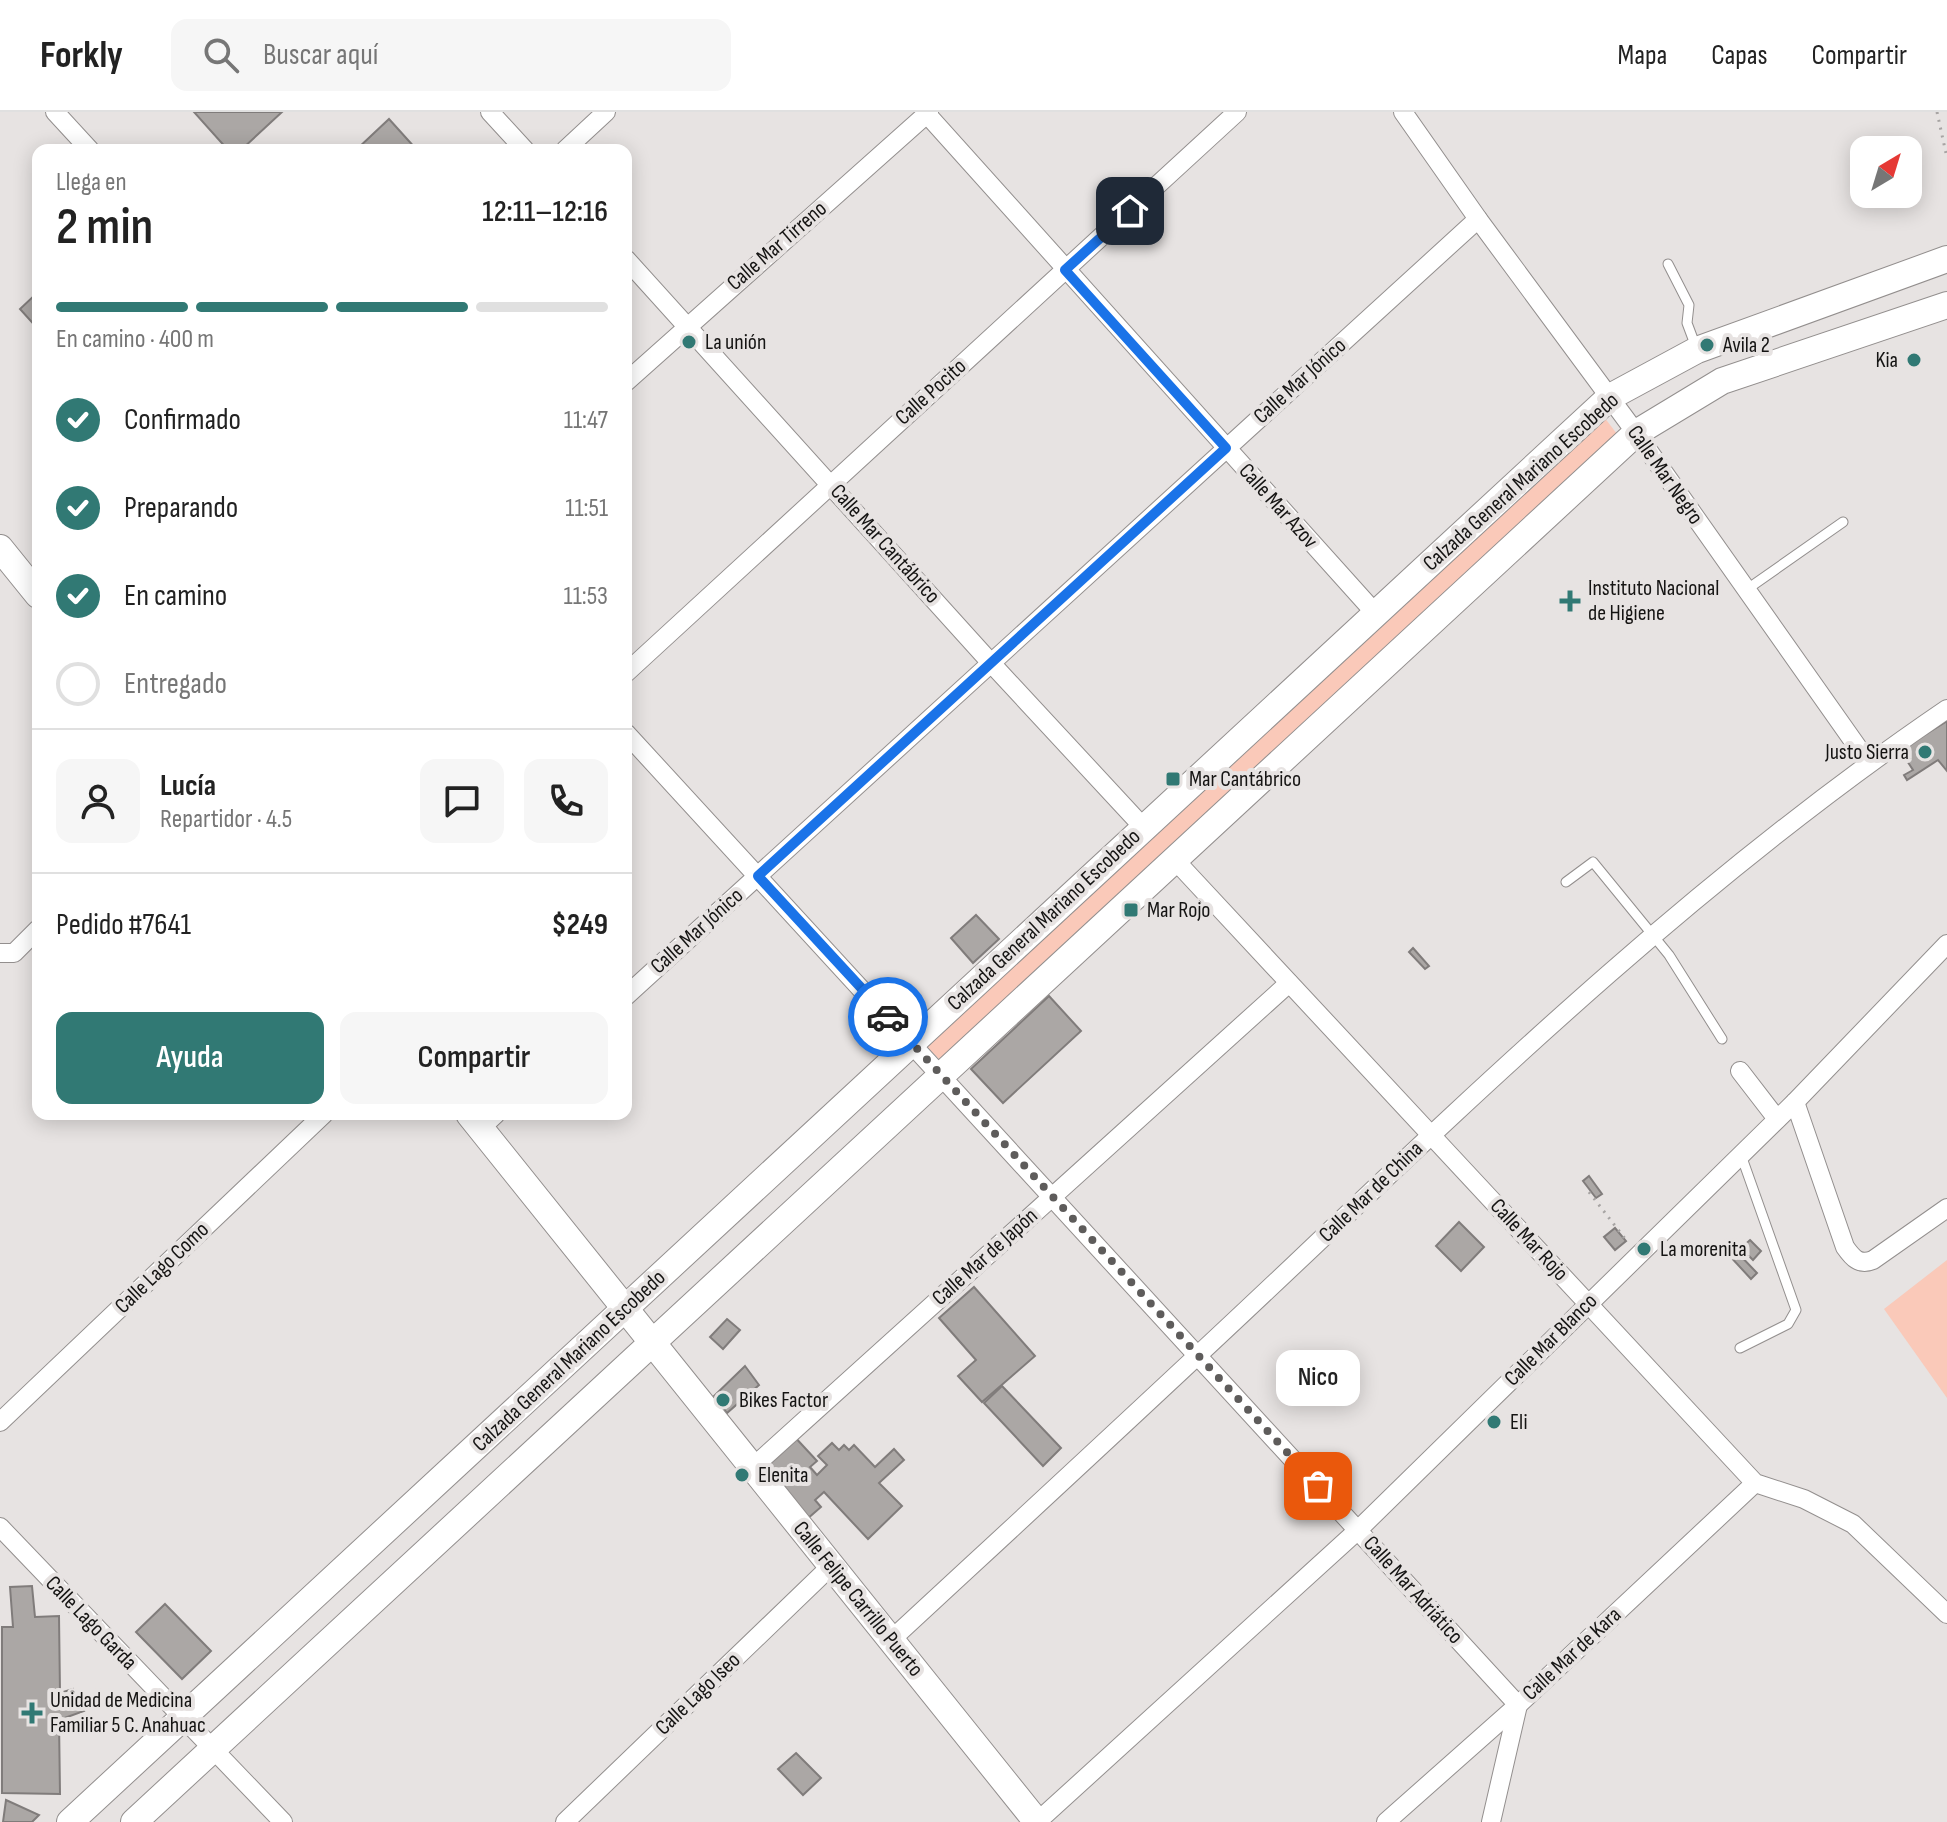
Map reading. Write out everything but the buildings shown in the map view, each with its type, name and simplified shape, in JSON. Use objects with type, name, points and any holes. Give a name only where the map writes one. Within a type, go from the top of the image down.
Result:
[{"type":"main road","name":"Calzada General Mariano Escobedo","points":[[70,1822],[1610,397],[1697,350],[1947,259]]},
{"type":"main road","name":"Calzada General Mariano Escobedo","points":[[134,1822],[1636,433],[1722,381],[1947,305]]},
{"type":"main road","points":[[0,548],[32,588]]},
{"type":"main road","name":"Calle Felipe Carrillo Puerto","points":[[483,1120],[625,1309],[1037,1822]]},
{"type":"street","points":[[55,112],[84,144]]},
{"type":"street","points":[[490,112],[519,144]]},
{"type":"street","points":[[571,144],[606,112]]},
{"type":"street","name":"Calle Pocito","points":[[632,667],[1237,112]]},
{"type":"street","name":"Calle Mar Negro","points":[[1403,112],[1636,433],[1868,762]]},
{"type":"street","name":"Calle Mar Azov","points":[[927,113],[1376,614]]},
{"type":"street","name":"Calle Mar Tirreno","points":[[632,376],[927,113]]},
{"type":"street","name":"Calle Mar Jónico","points":[[632,991],[1478,219]]},
{"type":"street","name":"Calle Mar Cantábrico","points":[[632,265],[1144,828]]},
{"type":"street","name":"Calle Mar de China","points":[[891,1640],[1431,1135],[1651,934],[1868,762],[1947,709]]},
{"type":"street","name":"Calle Mar Adriático","points":[[632,740],[1518,1705]]},
{"type":"street","name":"Calle Mar Rojo","points":[[1174,859],[1755,1483],[1804,1499],[1853,1524],[1947,1614]]},
{"type":"street","points":[[0,953],[14,953],[32,935]]},
{"type":"street","name":"Calle Mar Blanco","points":[[1037,1822],[1358,1530],[1795,1102],[1947,944]]},
{"type":"street","name":"Calle Mar de Japón","points":[[752,1468],[1289,983]]},
{"type":"street","points":[[1740,1071],[1777,1119]]},
{"type":"street","points":[[1795,1102],[1845,1247],[1858,1262],[1873,1260],[1947,1208]]},
{"type":"street","name":"Calle Lago Como","points":[[0,1422],[318,1120]]},
{"type":"street","name":"Calle Mar de Kara","points":[[1386,1822],[1518,1705],[1755,1483]]},
{"type":"street","name":"Calle Lago Garda","points":[[0,1527],[283,1822]]},
{"type":"street","name":"Calle Lago Iseo","points":[[565,1822],[831,1566]]},
{"type":"street","points":[[1491,1822],[1518,1705]]},
{"type":"lane","points":[[1668,264],[1689,305],[1687,323],[1697,350]]},
{"type":"lane","points":[[1746,590],[1843,522]]},
{"type":"lane","points":[[1566,882],[1593,862],[1669,955],[1722,1039]]},
{"type":"lane","points":[[1740,1348],[1788,1324],[1796,1310],[1741,1155]]},
{"type":"path","points":[[1937,112],[1947,158]]},
{"type":"path","points":[[1589,1192],[1638,1255]]},
{"type":"shaded area","points":[[1601,413],[1617,434],[943,1063],[922,1042]]},
{"type":"shaded area","points":[[1947,1260],[1947,1398],[1884,1309]]},
{"type":"way so far","points":[[888,1017],[1318,1486]]},
{"type":"place","name":"La unión","points":[[689,342]]},
{"type":"place","name":"Avila 2","points":[[1707,345]]},
{"type":"place","name":"Kia","points":[[1914,360]]},
{"type":"place","name":"Instituto Nacional de Higiene","points":[[1570,601]]},
{"type":"place","name":"Justo Sierra","points":[[1925,752]]},
{"type":"place","name":"Mar Cantábrico","points":[[1173,779]]},
{"type":"place","name":"Mar Rojo","points":[[1131,910]]},
{"type":"place","name":"La morenita","points":[[1644,1249]]},
{"type":"place","name":"Bikes Factor","points":[[723,1400]]},
{"type":"place","name":"Eli","points":[[1494,1422]]},
{"type":"place","name":"Elenita","points":[[742,1475]]},
{"type":"place","name":"Nico","points":[[1318,1486]]},
{"type":"place","name":"Unidad de Medicina Familiar 5 C. Anahuac","points":[[32,1713]]},
{"type":"route","points":[[888,1017],[758,876],[1226,448],[1065,270],[1130,211]]}]
